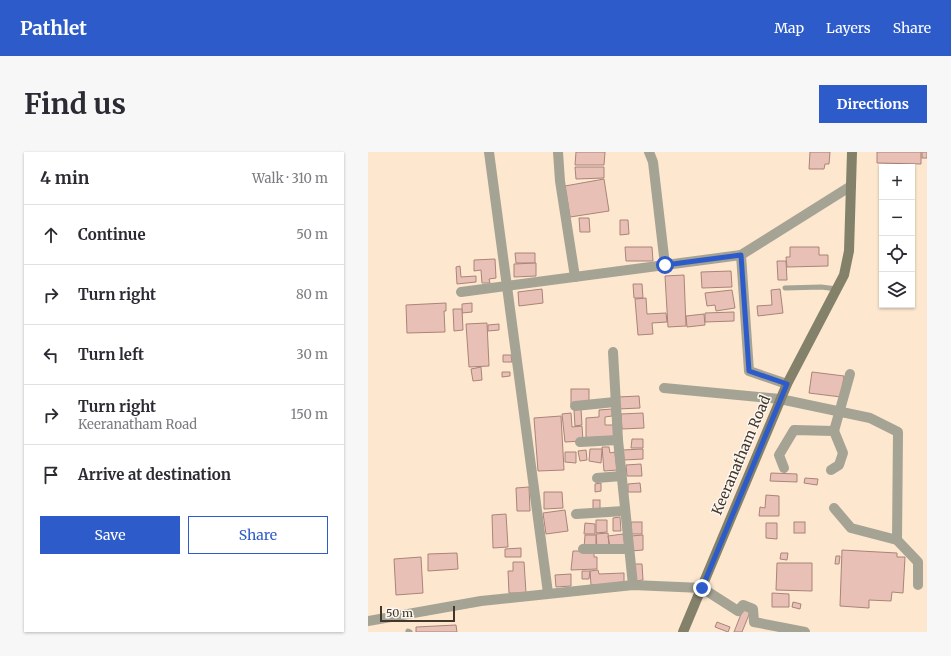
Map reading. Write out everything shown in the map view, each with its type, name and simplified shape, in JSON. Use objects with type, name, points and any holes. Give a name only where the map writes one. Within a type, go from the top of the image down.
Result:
[{"type":"street","points":[[489,152],[548,593]]},
{"type":"street","points":[[558,152],[560,181],[575,276]]},
{"type":"street","points":[[649,152],[653,162],[665,265]]},
{"type":"street","name":"Keeranatham Road","points":[[683,632],[780,399],[844,275],[849,251],[852,152]]},
{"type":"street","points":[[461,292],[741,255],[851,186]]},
{"type":"street","points":[[741,255],[749,371],[787,384]]},
{"type":"street","points":[[613,352],[624,511],[633,585]]},
{"type":"street","points":[[831,470],[839,465],[843,452],[834,431],[850,374]]},
{"type":"street","points":[[664,388],[780,399],[870,418],[898,432],[897,540]]},
{"type":"street","points":[[575,406],[616,402]]},
{"type":"street","points":[[784,468],[779,455],[794,430],[834,431]]},
{"type":"street","points":[[580,442],[618,440]]},
{"type":"street","points":[[597,478],[621,476]]},
{"type":"street","points":[[834,508],[851,528],[897,540],[918,562],[918,585]]},
{"type":"street","points":[[576,514],[624,511]]},
{"type":"street","points":[[583,549],[628,549]]},
{"type":"street","points":[[368,620],[481,601],[633,585],[702,588],[738,611],[743,605],[753,609],[754,622],[805,632]]},
{"type":"lane","points":[[785,288],[822,286],[837,289]]},
{"type":"building","points":[[576,152],[605,152],[604,165],[575,165]]},
{"type":"building","points":[[810,152],[830,152],[829,164],[825,164],[824,169],[809,169]]},
{"type":"building","points":[[877,152],[921,152],[921,164],[877,163]]},
{"type":"building","points":[[922,152],[927,152],[927,158],[922,158]]},
{"type":"building","points":[[575,167],[604,167],[604,178],[576,179]]},
{"type":"building","points":[[604,179],[609,211],[570,217],[565,186]]},
{"type":"building","points":[[579,218],[589,218],[590,232],[580,232]]},
{"type":"building","points":[[620,220],[628,220],[629,234],[620,235]]},
{"type":"building","points":[[625,247],[652,247],[653,261],[626,261]]},
{"type":"building","points":[[790,247],[819,247],[819,255],[828,255],[828,266],[787,267],[786,257],[790,257]]},
{"type":"building","points":[[515,253],[535,253],[535,263],[516,263]]},
{"type":"building","points":[[495,259],[496,278],[489,279],[490,283],[482,283],[481,270],[474,271],[474,260]]},
{"type":"building","points":[[777,261],[786,261],[787,280],[778,280]]},
{"type":"building","points":[[536,263],[536,276],[514,277],[514,264]]},
{"type":"building","points":[[460,266],[461,277],[476,276],[476,282],[457,284],[456,267]]},
{"type":"building","points":[[731,271],[732,287],[702,288],[701,272]]},
{"type":"building","points":[[684,275],[686,326],[668,327],[665,276]]},
{"type":"building","points":[[633,284],[642,284],[643,298],[634,298]]},
{"type":"building","points":[[542,289],[543,303],[519,306],[518,292]]},
{"type":"building","points":[[780,289],[783,313],[758,316],[757,306],[772,305],[771,290]]},
{"type":"building","points":[[732,290],[735,308],[716,311],[715,305],[707,306],[705,293]]},
{"type":"building","points":[[646,298],[647,314],[666,313],[667,322],[652,323],[653,334],[638,335],[635,299]]},
{"type":"building","points":[[446,303],[446,311],[444,311],[445,332],[407,333],[406,305]]},
{"type":"building","points":[[472,303],[472,312],[462,313],[462,304]]},
{"type":"building","points":[[453,309],[462,309],[463,330],[454,331]]},
{"type":"building","points":[[734,312],[734,321],[705,322],[705,313]]},
{"type":"building","points":[[704,314],[705,325],[687,327],[686,316]]},
{"type":"building","points":[[487,323],[489,366],[469,367],[466,324]]},
{"type":"building","points":[[499,324],[499,330],[488,331],[488,325]]},
{"type":"building","points":[[503,355],[511,355],[512,362],[503,362]]},
{"type":"building","points":[[481,367],[482,380],[473,381],[471,369]]},
{"type":"building","points":[[502,372],[510,372],[510,376],[502,377]]},
{"type":"building","points":[[812,372],[844,376],[841,397],[809,393]]},
{"type":"building","points":[[571,389],[589,389],[589,404],[571,404]]},
{"type":"building","points":[[639,396],[640,408],[618,409],[618,397]]},
{"type":"building","points":[[581,409],[582,425],[575,426],[574,410]]},
{"type":"building","points":[[612,409],[612,416],[605,417],[605,425],[615,425],[616,438],[586,439],[586,418],[599,417],[599,410]]},
{"type":"building","points":[[571,413],[572,427],[582,426],[583,441],[565,442],[562,414]]},
{"type":"building","points":[[643,413],[644,428],[622,429],[621,414]]},
{"type":"building","points":[[561,416],[564,470],[538,471],[534,418]]},
{"type":"building","points":[[632,439],[643,439],[643,448],[631,448]]},
{"type":"building","points":[[602,447],[609,447],[610,453],[615,452],[617,470],[604,471]]},
{"type":"building","points":[[590,449],[602,449],[601,463],[589,461]]},
{"type":"building","points":[[643,449],[643,459],[624,460],[623,450]]},
{"type":"building","points":[[586,450],[587,460],[580,461],[578,451]]},
{"type":"building","points":[[565,452],[576,452],[576,463],[565,462]]},
{"type":"building","points":[[641,464],[642,476],[627,476],[626,465]]},
{"type":"building","points":[[771,473],[797,474],[797,482],[770,481]]},
{"type":"building","points":[[805,478],[818,479],[817,485],[804,483]]},
{"type":"building","points":[[601,483],[601,491],[595,492],[595,484]]},
{"type":"building","points":[[640,483],[641,492],[628,492],[628,484]]},
{"type":"building","points":[[529,487],[530,511],[517,511],[516,488]]},
{"type":"building","points":[[544,492],[562,492],[563,508],[544,509]]},
{"type":"building","points":[[766,495],[779,496],[779,516],[759,516],[760,507],[765,508]]},
{"type":"building","points":[[593,500],[600,500],[600,512],[593,512]]},
{"type":"building","points":[[565,510],[568,531],[546,534],[543,513]]},
{"type":"building","points":[[506,514],[508,547],[493,548],[492,515]]},
{"type":"building","points":[[620,517],[621,531],[613,531],[613,518]]},
{"type":"building","points":[[596,520],[607,520],[607,532],[596,533]]},
{"type":"building","points":[[631,522],[642,522],[642,534],[631,534]]},
{"type":"building","points":[[794,522],[805,522],[805,533],[794,533]]},
{"type":"building","points":[[585,523],[595,524],[595,534],[584,534]]},
{"type":"building","points":[[766,523],[777,523],[777,539],[766,538]]},
{"type":"building","points":[[608,533],[609,546],[597,548],[596,534]]},
{"type":"building","points":[[623,534],[625,545],[610,547],[608,536]]},
{"type":"building","points":[[585,535],[596,535],[596,549],[584,548]]},
{"type":"building","points":[[643,535],[643,550],[631,551],[631,536]]},
{"type":"building","points":[[521,548],[521,557],[505,557],[505,549]]},
{"type":"building","points":[[842,550],[897,553],[897,557],[905,557],[903,593],[892,592],[891,601],[869,600],[869,608],[840,606]]},
{"type":"building","points":[[573,551],[594,551],[594,557],[597,557],[597,569],[571,570]]},
{"type":"building","points":[[457,553],[458,569],[428,571],[428,554]]},
{"type":"building","points":[[781,553],[788,553],[787,560],[780,559]]},
{"type":"building","points":[[836,556],[840,556],[839,564],[835,564]]},
{"type":"building","points":[[421,557],[423,593],[396,595],[394,559]]},
{"type":"building","points":[[513,562],[524,562],[526,593],[509,593],[508,571],[513,571]]},
{"type":"building","points":[[777,563],[812,563],[812,591],[776,590]]},
{"type":"building","points":[[634,564],[642,564],[643,580],[635,581]]},
{"type":"building","points":[[598,570],[599,574],[624,573],[624,584],[591,585],[590,571]]},
{"type":"building","points":[[582,571],[590,571],[589,579],[582,579]]},
{"type":"building","points":[[571,574],[571,586],[556,587],[555,575]]},
{"type":"building","points":[[772,593],[789,594],[789,607],[772,607]]},
{"type":"building","points":[[793,602],[801,604],[800,609],[792,607]]},
{"type":"building","points":[[743,609],[750,612],[742,632],[734,632]]},
{"type":"building","points":[[717,622],[730,627],[728,632],[715,627]]},
{"type":"building","points":[[456,625],[457,632],[416,632],[416,627]]},
{"type":"route","points":[[665,265],[741,255],[749,371],[787,384],[719,544],[702,588]]}]
